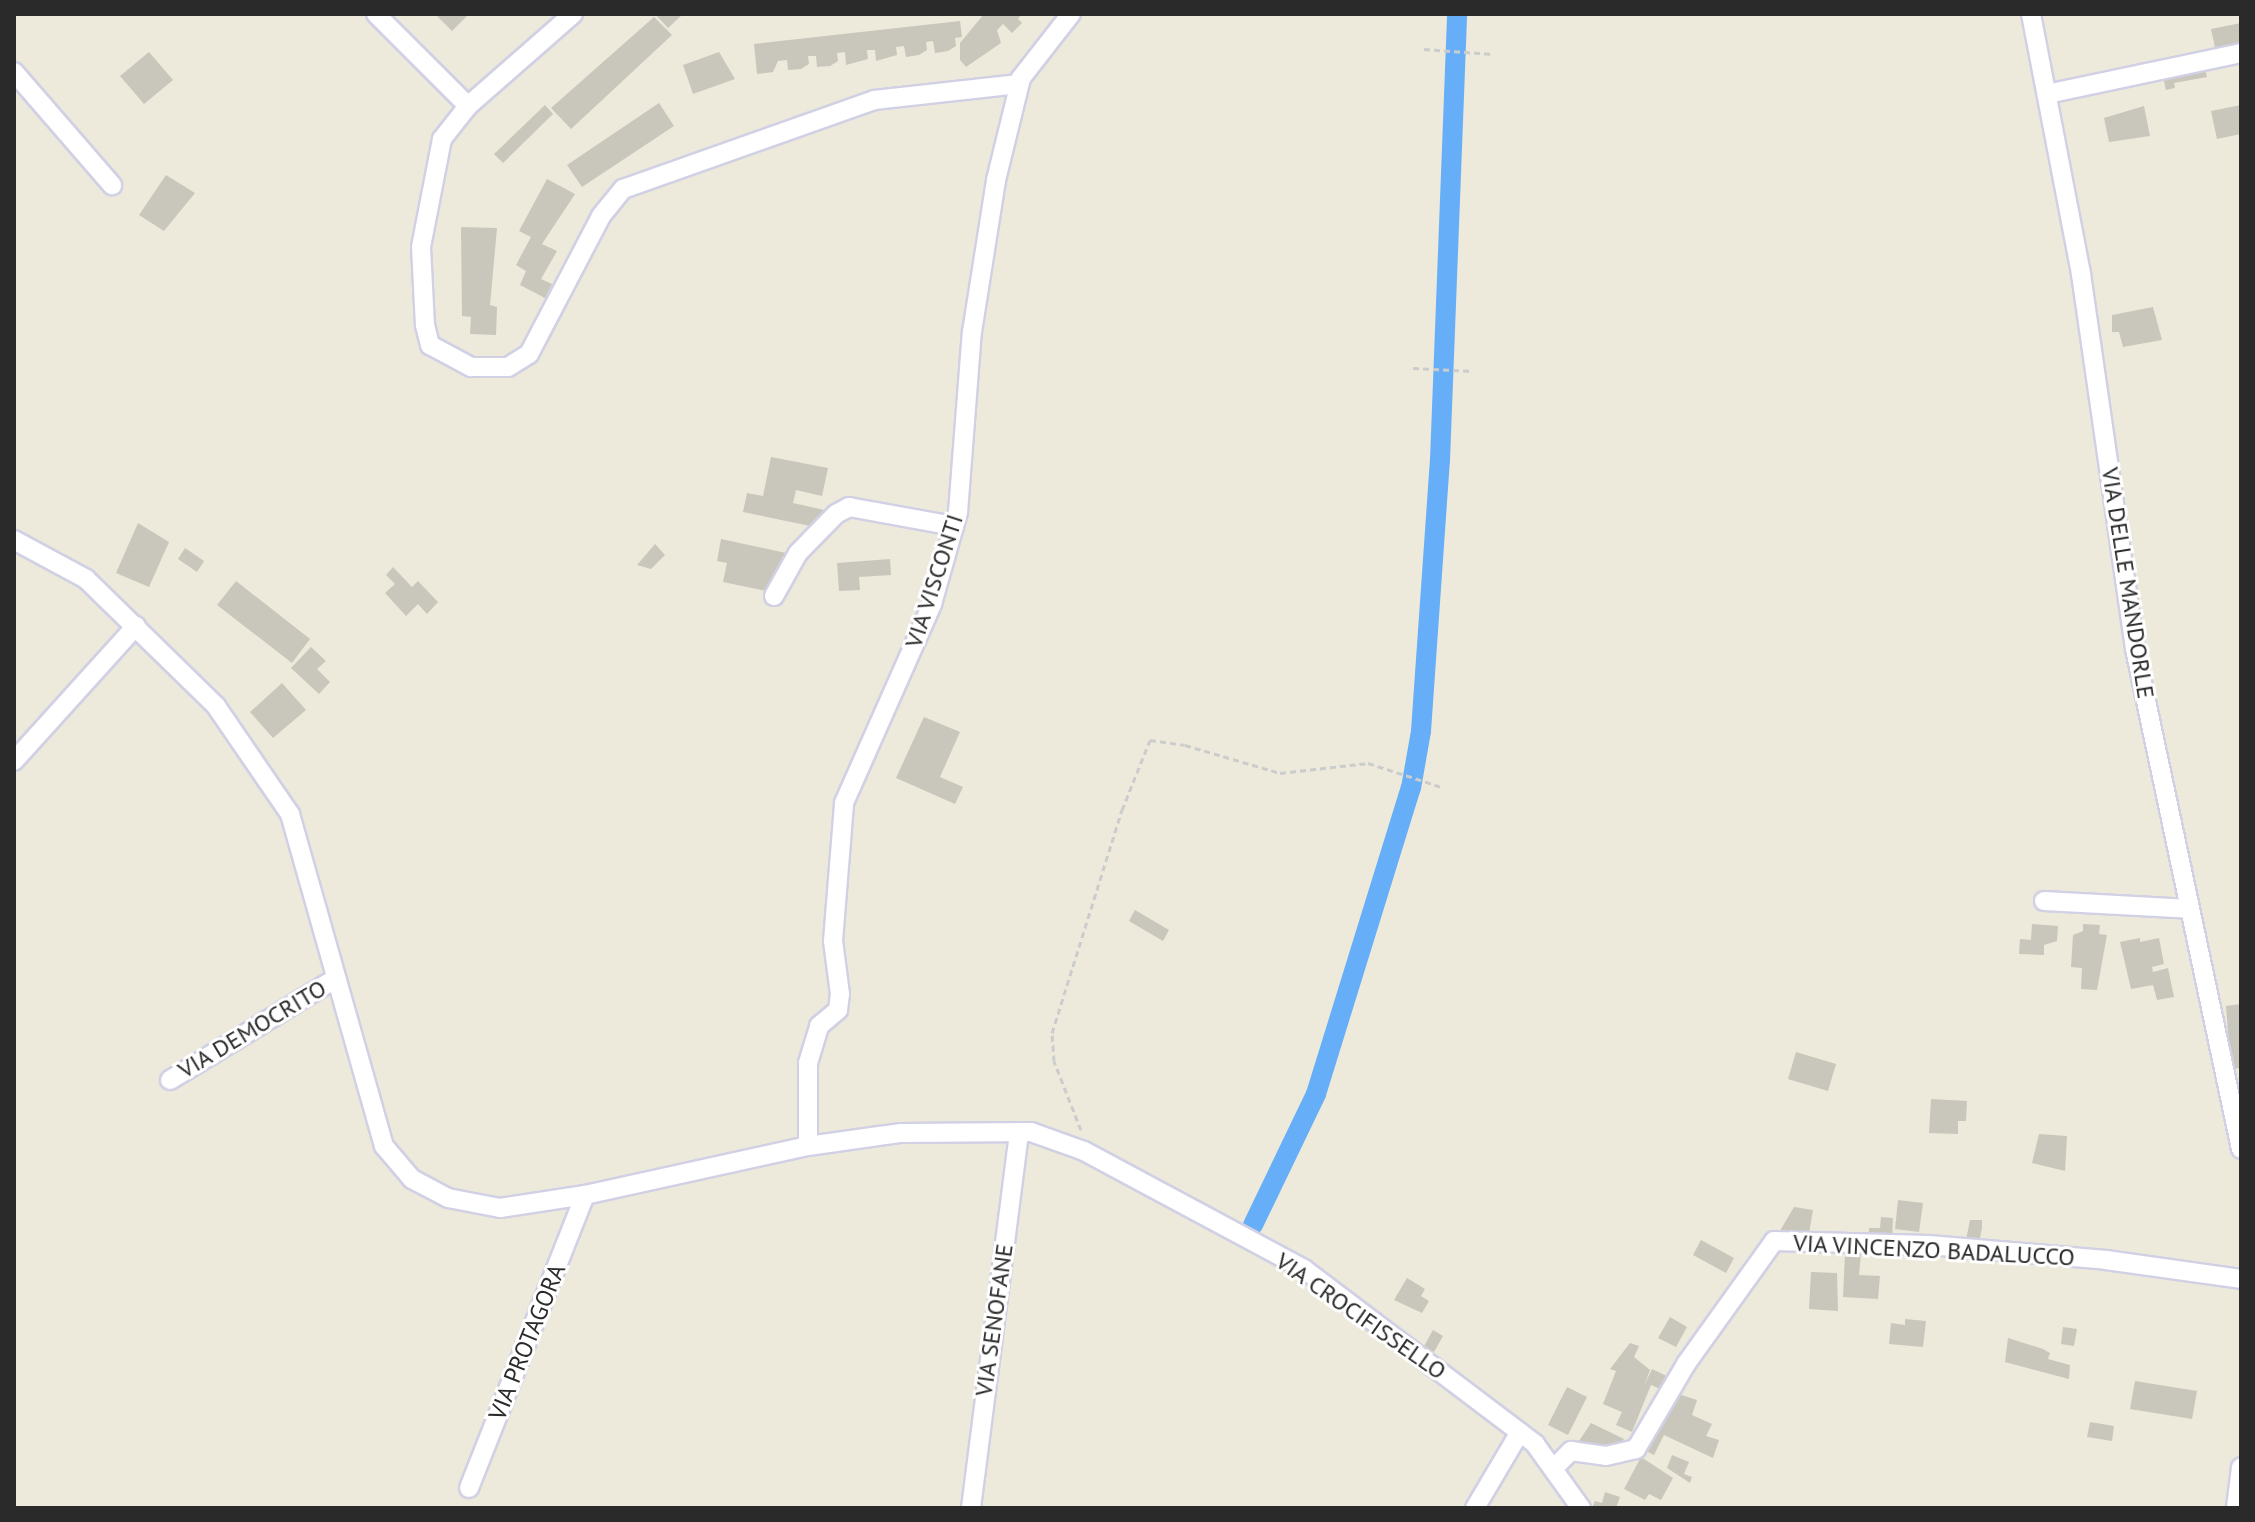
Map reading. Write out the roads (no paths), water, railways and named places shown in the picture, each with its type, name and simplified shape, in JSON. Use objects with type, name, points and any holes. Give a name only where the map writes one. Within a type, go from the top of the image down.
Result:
[{"type":"street","points":[[376,14],[468,106]]},
{"type":"street","points":[[573,14],[468,106],[442,139],[421,247],[425,325],[430,345],[451,359],[492,368],[508,367],[529,354],[601,216],[623,189],[747,141],[874,100],[1019,84]]},
{"type":"street","name":"VIA VISCONTI","points":[[808,1146],[808,1063],[819,1026],[838,1010],[840,994],[833,941],[844,803],[932,604],[954,526],[972,332],[996,180],[1019,84],[1071,14]]},
{"type":"street","name":"VIA DELLE MANDORLE","points":[[2031,14],[2081,274],[2135,649],[2241,1149]]},
{"type":"street","points":[[2047,94],[2241,53]]},
{"type":"street","points":[[14,72],[112,185]]},
{"type":"street","points":[[774,596],[798,553],[836,514],[849,507],[954,526]]},
{"type":"street","name":"VIA CROCIFISSELLO","points":[[14,540],[86,579],[136,626],[216,706],[290,814],[384,1146],[412,1179],[448,1198],[500,1208],[585,1195],[808,1146],[901,1133],[1019,1133],[1077,1149],[1304,1269],[1520,1432],[1555,1467],[1581,1508]]},
{"type":"street","points":[[14,761],[136,626]]},
{"type":"street","points":[[2044,901],[2190,909]]},
{"type":"street","name":"VIA DEMOCRITO","points":[[170,1080],[335,979]]},
{"type":"street","name":"VIA SENOFANE","points":[[971,1508],[1019,1133]]},
{"type":"street","name":"VIA PROTAGORA","points":[[469,1488],[585,1195]]},
{"type":"street","name":"VIA VINCENZO BADALUCCO","points":[[1555,1467],[1571,1451],[1606,1456],[1636,1449],[1686,1364],[1774,1241],[1943,1246],[2106,1260],[2241,1279]]},
{"type":"street","points":[[1475,1508],[1520,1432]]},
{"type":"street","points":[[2236,1508],[2241,1467]]},
{"type":"waterway","points":[[1253,1225],[1316,1094],[1411,788],[1421,731],[1440,460],[1457,14]]}]
